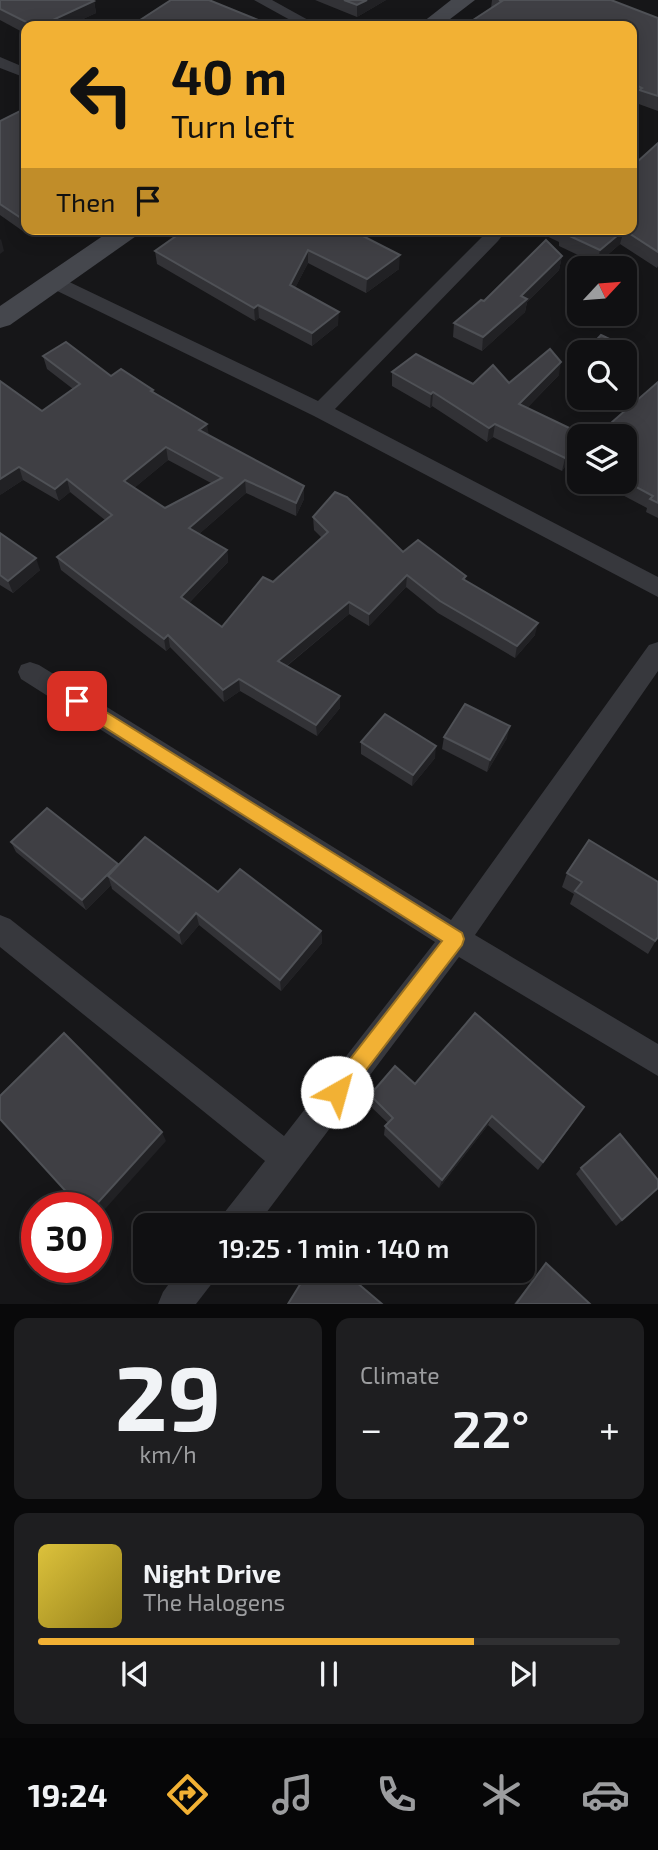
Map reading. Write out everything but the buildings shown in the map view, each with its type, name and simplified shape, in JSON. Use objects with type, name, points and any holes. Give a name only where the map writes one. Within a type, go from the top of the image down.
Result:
[{"type":"street","points":[[261,0],[302,21]]},
{"type":"street","points":[[435,21],[466,0]]},
{"type":"street","points":[[0,62],[21,72]]},
{"type":"street","points":[[0,319],[121,235]]},
{"type":"street","points":[[321,411],[492,237]]},
{"type":"street","points":[[54,282],[321,411],[658,588]]},
{"type":"street","points":[[245,1213],[455,939],[658,652]]},
{"type":"street","points":[[30,672],[455,939],[658,1061]]},
{"type":"street","points":[[0,929],[287,1158]]},
{"type":"street","points":[[175,1304],[191,1283]]},
{"type":"route","points":[[77,701],[455,939],[337,1092]]}]
